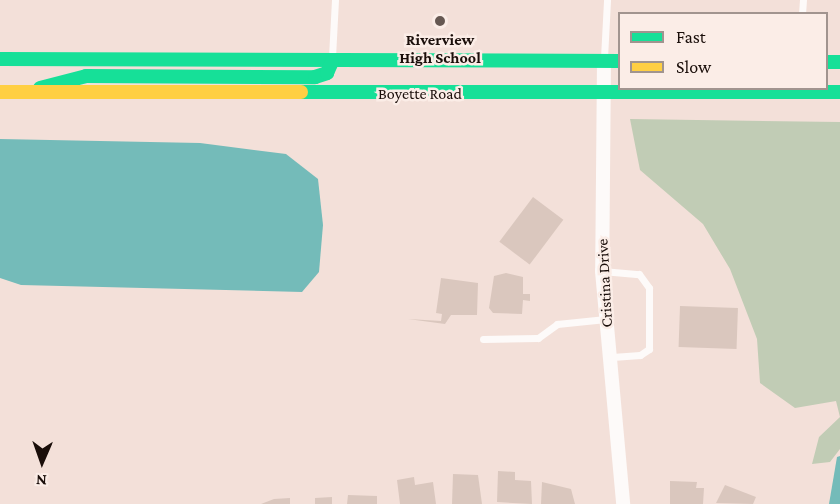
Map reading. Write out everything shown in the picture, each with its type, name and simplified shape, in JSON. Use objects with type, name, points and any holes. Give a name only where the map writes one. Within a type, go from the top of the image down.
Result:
[{"type":"main road","name":"Boyette Road","points":[[0,59],[332,62],[618,61]]},
{"type":"main road","points":[[33,92],[86,76],[315,78],[327,73],[332,62]]},
{"type":"main road","name":"Boyette Road","points":[[0,92],[603,94],[840,92]]},
{"type":"street","name":"Cristina Drive","points":[[604,61],[602,272],[623,504]]},
{"type":"lane","points":[[332,62],[335,0]]},
{"type":"lane","points":[[604,61],[607,0]]},
{"type":"lane","points":[[602,272],[639,274],[649,288],[649,349],[640,356],[609,357]]},
{"type":"lane","points":[[483,339],[538,338],[557,324],[606,319]]},
{"type":"green space","points":[[630,119],[840,122],[840,417],[836,401],[795,408],[760,383],[757,339],[730,269],[703,224],[640,170]]},
{"type":"green space","points":[[840,417],[840,449],[830,462],[812,464],[819,437]]},
{"type":"water","points":[[0,139],[200,143],[286,154],[318,179],[323,225],[319,272],[302,292],[21,285],[0,278]]},
{"type":"water","points":[[840,456],[840,504],[829,504],[837,457]]},
{"type":"building","points":[[533,197],[563,220],[530,265],[499,242]]},
{"type":"building","points":[[506,273],[523,277],[523,294],[530,294],[530,301],[523,300],[522,314],[493,313],[489,308],[494,276]]},
{"type":"building","points":[[441,278],[478,283],[477,315],[451,315],[445,324],[408,319],[441,321],[442,314],[436,313]]},
{"type":"building","points":[[680,306],[738,308],[737,349],[679,347]]},
{"type":"building","points":[[498,471],[515,472],[515,480],[531,481],[532,504],[497,502]]},
{"type":"building","points":[[453,474],[478,475],[482,504],[452,504]]},
{"type":"building","points":[[414,477],[415,485],[433,482],[436,504],[400,504],[397,480]]},
{"type":"building","points":[[670,481],[697,482],[696,488],[704,488],[703,504],[670,504]]},
{"type":"building","points":[[542,482],[571,489],[575,504],[541,504]]},
{"type":"building","points":[[725,485],[756,497],[753,504],[716,503]]},
{"type":"building","points":[[348,495],[377,496],[377,504],[347,504]]},
{"type":"building","points":[[332,497],[332,504],[315,504],[315,498]]},
{"type":"building","points":[[290,498],[290,504],[261,504],[274,499]]},
{"type":"traffic: fast","points":[[0,59],[618,61]]},
{"type":"traffic: fast","points":[[40,88],[86,76],[315,77],[327,73],[332,62]]},
{"type":"traffic: fast","points":[[828,62],[840,62]]},
{"type":"traffic: fast","points":[[301,92],[840,92]]},
{"type":"traffic: slow","points":[[0,92],[301,92]]},
{"type":"place","name":"Riverview High School","points":[[440,21]]}]
